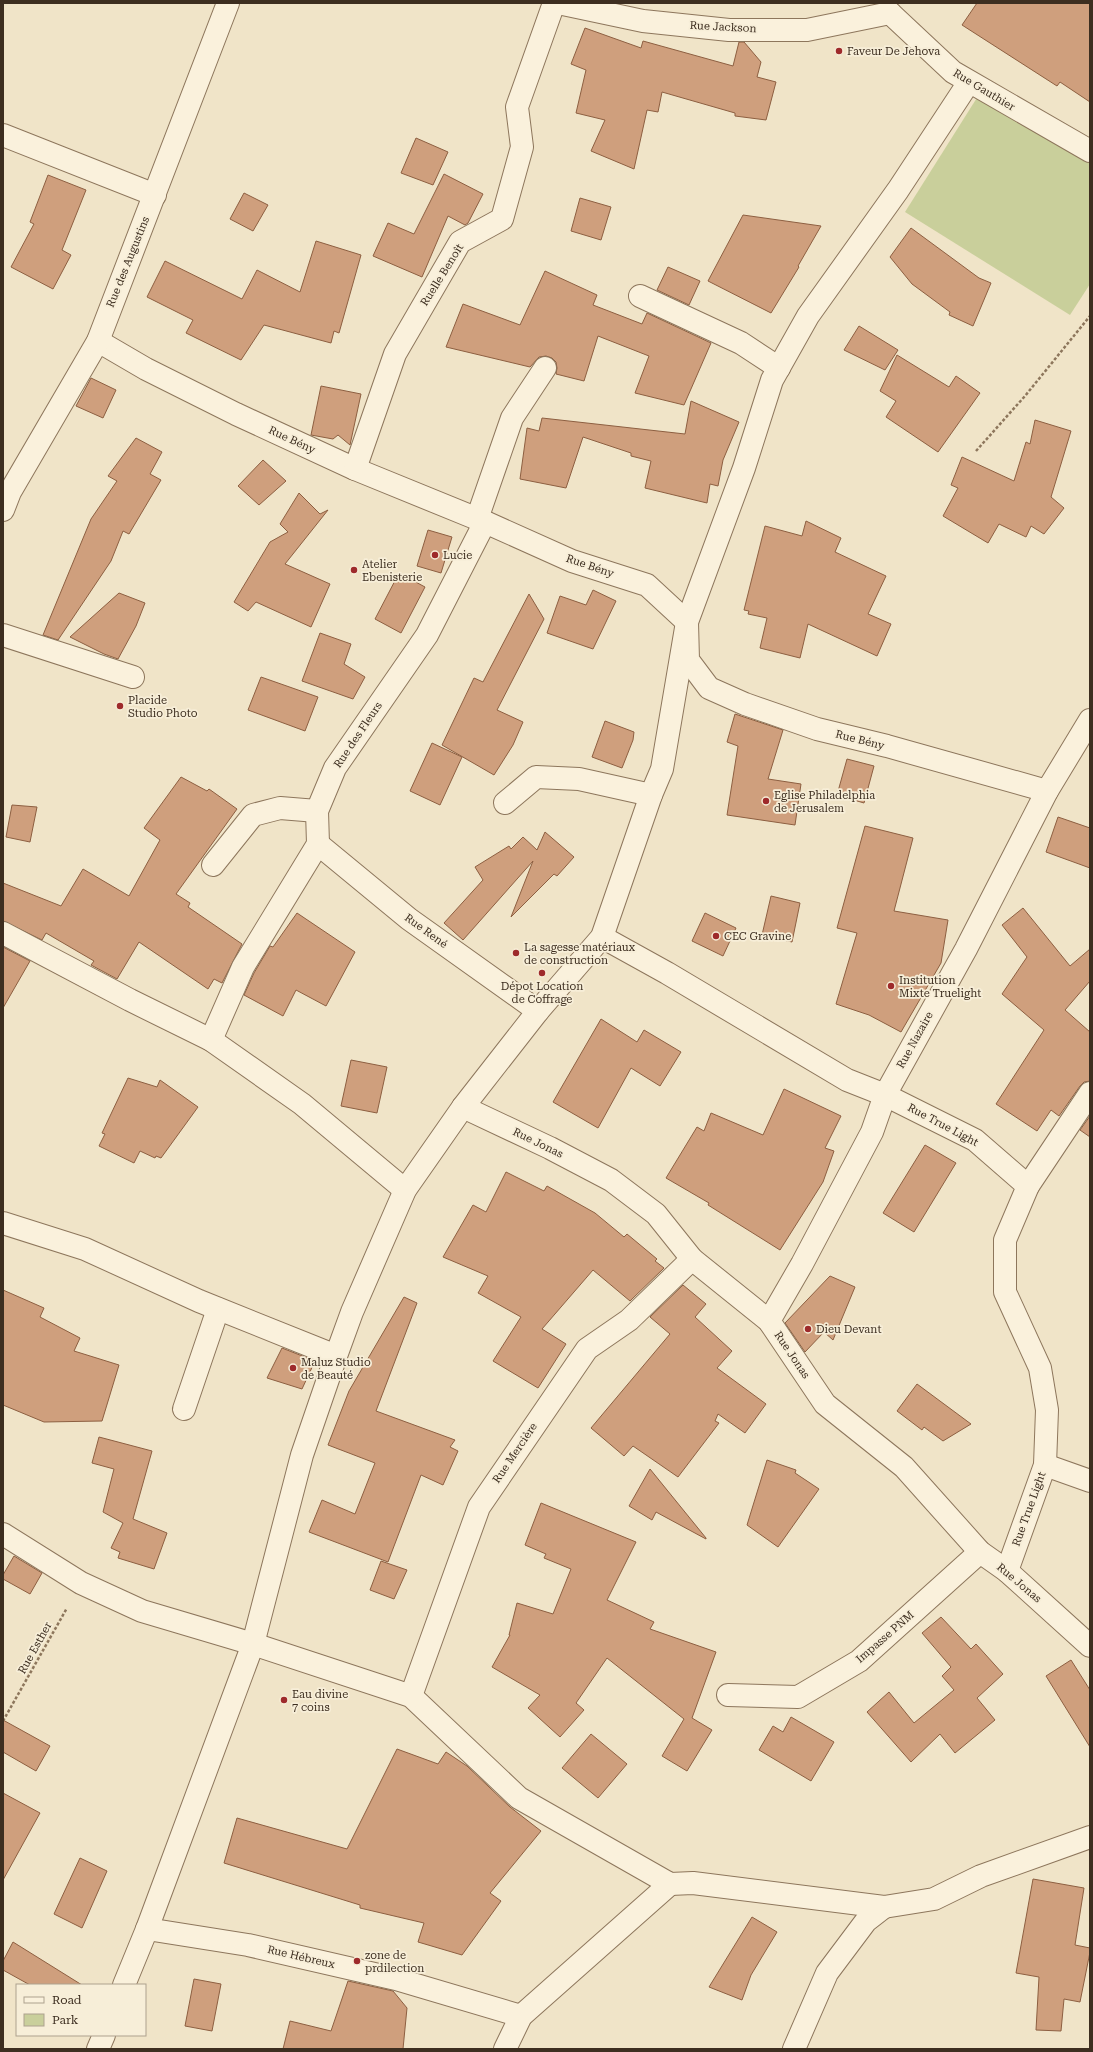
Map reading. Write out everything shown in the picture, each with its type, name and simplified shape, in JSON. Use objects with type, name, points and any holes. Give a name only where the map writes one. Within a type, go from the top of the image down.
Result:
[{"type":"street","name":"Rue des Augustins","points":[[5,497],[98,341],[228,3]]},
{"type":"street","name":"Ruelle Benoît","points":[[354,469],[395,354],[460,242],[502,219],[522,147],[518,107],[554,3]]},
{"type":"street","name":"Rue Jackson","points":[[558,3],[643,21],[729,30],[807,30],[889,8]]},
{"type":"street","name":"Rue Gauthier","points":[[889,8],[953,72],[1090,151]]},
{"type":"street","points":[[124,1984],[147,1929],[253,1644],[302,1456],[336,1356],[352,1312],[405,1190],[463,1107],[538,1011],[602,937],[651,795],[662,769],[687,622],[744,468],[772,380],[808,316],[898,190],[969,82]]},
{"type":"street","points":[[3,135],[155,195]]},
{"type":"street","points":[[640,296],[741,343],[779,368]]},
{"type":"street","name":"Rue Bény","points":[[98,341],[146,369],[230,411],[354,469],[481,521],[572,561],[647,585],[687,622],[688,660],[709,688],[745,704],[817,730],[886,746],[1047,791]]},
{"type":"street","name":"Rue des Fleurs","points":[[318,844],[317,811],[335,768],[427,635],[481,521],[512,418],[545,368]]},
{"type":"street","points":[[3,635],[133,677]]},
{"type":"street","name":"Rue Nazaire","points":[[769,1321],[802,1264],[872,1132],[885,1095],[966,949],[1047,791],[1090,720]]},
{"type":"street","points":[[505,803],[536,777],[580,779],[651,795]]},
{"type":"street","points":[[213,865],[253,815],[280,808],[317,811]]},
{"type":"street","points":[[211,1040],[244,967],[318,844]]},
{"type":"street","name":"Rue René","points":[[318,844],[409,919],[538,1011]]},
{"type":"street","points":[[3,933],[130,1000],[211,1040],[302,1104],[405,1190]]},
{"type":"street","name":"Rue True Light","points":[[602,937],[667,973],[847,1080],[885,1095],[975,1140],[1028,1186],[1004,1240],[1005,1292],[1040,1368],[1047,1410],[1045,1465],[1007,1571]]},
{"type":"street","points":[[1028,1186],[1090,1092]]},
{"type":"street","name":"Rue Jonas","points":[[463,1107],[550,1148],[611,1180],[656,1214],[692,1259],[769,1321],[825,1404],[904,1468],[980,1552],[1007,1571],[1090,1646]]},
{"type":"street","points":[[3,1223],[85,1249],[218,1309],[336,1356]]},
{"type":"street","name":"Rue Mercière","points":[[411,1696],[479,1506],[587,1349],[629,1320],[692,1259]]},
{"type":"street","points":[[184,1409],[218,1309]]},
{"type":"street","points":[[1045,1465],[1090,1481]]},
{"type":"street","points":[[3,1534],[81,1583],[142,1611],[253,1644],[411,1696],[519,1798],[670,1884],[693,1883],[884,1908],[934,1899],[982,1876],[1090,1837]]},
{"type":"street","name":"Impasse PNM","points":[[728,1695],[798,1697],[859,1661],[980,1552]]},
{"type":"street","points":[[505,2049],[521,2016],[670,1884]]},
{"type":"street","points":[[794,2049],[827,1973],[866,1921],[884,1908]]},
{"type":"street","name":"Rue Hébreux","points":[[147,1929],[248,1945],[396,1979],[521,2016]]},
{"type":"street","points":[[98,2049],[104,2036]]},
{"type":"path","points":[[976,451],[1025,396],[1090,316]]},
{"type":"path","name":"Rue Esther","points":[[3,1721],[81,1583]]},
{"type":"green space","points":[[985,85],[1090,151],[1090,284],[1070,315],[905,212]]},
{"type":"building","points":[[977,3],[1090,3],[1090,102],[1060,82],[1057,86],[962,25]]},
{"type":"building","points":[[585,28],[641,48],[643,41],[733,66],[739,42],[744,42],[761,62],[757,77],[776,82],[766,120],[735,116],[735,113],[662,92],[658,112],[647,110],[634,169],[591,151],[605,120],[576,113],[586,70],[571,64]]},
{"type":"building","points":[[416,138],[448,152],[433,185],[401,173]]},
{"type":"building","points":[[444,174],[483,194],[468,223],[465,225],[448,216],[422,277],[373,256],[388,223],[414,234]]},
{"type":"building","points":[[48,175],[86,190],[62,250],[71,255],[53,289],[11,267],[34,224],[30,222]]},
{"type":"building","points":[[244,193],[268,205],[253,231],[230,219]]},
{"type":"building","points":[[580,198],[611,207],[601,240],[571,231]]},
{"type":"building","points":[[743,215],[821,226],[798,266],[799,267],[771,313],[708,281]]},
{"type":"building","points":[[911,228],[979,278],[991,283],[973,326],[949,315],[950,312],[912,284],[890,257]]},
{"type":"building","points":[[316,241],[361,255],[339,333],[334,331],[331,343],[264,325],[241,360],[186,333],[193,320],[147,297],[165,261],[242,299],[257,270],[300,292]]},
{"type":"building","points":[[668,267],[700,281],[689,305],[657,290]]},
{"type":"building","points":[[545,271],[597,295],[593,305],[642,324],[647,313],[711,343],[684,405],[635,393],[649,356],[598,336],[584,381],[556,374],[556,362],[552,358],[546,356],[539,357],[530,367],[446,347],[463,304],[520,325]]},
{"type":"building","points":[[859,326],[898,350],[885,370],[844,350]]},
{"type":"building","points":[[897,355],[949,387],[956,376],[980,393],[938,452],[886,417],[896,401],[880,391]]},
{"type":"building","points":[[91,378],[116,390],[103,418],[76,406]]},
{"type":"building","points":[[321,386],[361,394],[350,445],[338,435],[333,439],[311,435]]},
{"type":"building","points":[[691,401],[739,422],[723,460],[718,486],[710,484],[707,503],[645,488],[651,461],[631,456],[631,453],[583,437],[566,488],[520,479],[527,428],[539,431],[542,418],[685,434]]},
{"type":"building","points":[[1035,420],[1071,431],[1051,497],[1064,508],[1044,534],[1031,526],[1026,537],[999,524],[988,543],[943,516],[958,488],[951,485],[962,457],[1014,481],[1026,442],[1030,444]]},
{"type":"building","points":[[136,438],[162,452],[150,474],[161,480],[129,534],[123,531],[111,561],[58,640],[43,635],[91,519],[117,481],[108,476]]},
{"type":"building","points":[[263,460],[286,481],[259,505],[238,486]]},
{"type":"building","points":[[299,493],[320,514],[328,510],[285,564],[330,584],[311,627],[256,602],[248,611],[234,602],[270,542],[288,532],[280,524]]},
{"type":"building","points":[[806,521],[841,538],[835,552],[886,576],[868,614],[891,624],[877,656],[808,624],[800,658],[760,648],[767,618],[748,614],[749,611],[744,610],[765,526],[802,536]]},
{"type":"building","points":[[428,530],[452,537],[441,573],[417,566]]},
{"type":"building","points":[[399,573],[425,587],[401,633],[375,619]]},
{"type":"building","points":[[593,590],[616,601],[593,649],[547,633],[560,596],[586,605]]},
{"type":"building","points":[[119,593],[145,603],[136,626],[118,659],[104,654],[70,637]]},
{"type":"building","points":[[529,594],[544,619],[497,710],[523,722],[513,745],[494,775],[442,745],[474,678],[483,682]]},
{"type":"building","points":[[320,633],[351,644],[344,664],[365,677],[353,699],[302,681]]},
{"type":"building","points":[[261,677],[318,697],[305,731],[248,710]]},
{"type":"building","points":[[735,714],[783,730],[768,779],[801,784],[795,825],[727,815],[738,746],[727,742]]},
{"type":"building","points":[[605,721],[634,732],[633,740],[622,768],[592,757]]},
{"type":"building","points":[[432,743],[462,757],[440,805],[410,791]]},
{"type":"building","points":[[847,759],[874,766],[864,803],[837,795]]},
{"type":"building","points":[[181,777],[207,791],[209,789],[237,809],[176,894],[190,903],[188,907],[242,944],[222,983],[214,979],[208,989],[139,942],[117,979],[91,965],[94,961],[46,933],[42,940],[3,921],[3,883],[61,906],[83,869],[129,896],[160,840],[144,828]]},
{"type":"building","points":[[12,805],[37,807],[30,842],[6,837]]},
{"type":"building","points":[[1058,817],[1090,828],[1090,868],[1046,852]]},
{"type":"building","points":[[865,826],[913,838],[894,911],[948,920],[941,963],[901,1032],[869,1015],[836,1004],[857,933],[837,928]]},
{"type":"building","points":[[545,832],[574,857],[557,876],[554,874],[511,917],[533,861],[463,940],[444,923],[483,880],[475,867],[509,846],[511,849],[523,837],[537,850]]},
{"type":"building","points":[[771,896],[800,903],[792,942],[762,935]]},
{"type":"building","points":[[1023,908],[1070,966],[1090,949],[1090,981],[1065,1010],[1090,1032],[1090,1081],[1084,1082],[1080,1086],[1059,1116],[1051,1110],[1037,1131],[996,1104],[1044,1030],[1002,994],[1027,957],[1002,925]]},
{"type":"building","points":[[297,913],[355,952],[326,1006],[296,990],[283,1016],[244,995],[254,973],[270,946],[273,947]]},
{"type":"building","points":[[705,913],[736,928],[723,956],[692,941]]},
{"type":"building","points":[[3,947],[30,961],[3,1008]]},
{"type":"building","points":[[601,1019],[637,1042],[644,1030],[681,1052],[660,1086],[631,1068],[598,1128],[553,1102]]},
{"type":"building","points":[[351,1060],[387,1067],[377,1113],[341,1106]]},
{"type":"building","points":[[128,1078],[157,1087],[160,1080],[198,1107],[161,1158],[156,1156],[155,1158],[140,1151],[134,1163],[99,1146],[105,1134],[102,1133]]},
{"type":"building","points":[[784,1089],[841,1116],[825,1148],[834,1151],[823,1182],[780,1250],[708,1205],[709,1203],[666,1178],[697,1127],[704,1131],[711,1113],[763,1135]]},
{"type":"building","points":[[1090,1116],[1090,1137],[1080,1130]]},
{"type":"building","points":[[925,1145],[956,1163],[914,1232],[883,1213]]},
{"type":"building","points":[[506,1172],[544,1191],[547,1186],[595,1213],[624,1237],[627,1234],[657,1259],[655,1261],[664,1268],[630,1301],[593,1270],[542,1329],[566,1344],[538,1388],[493,1361],[521,1317],[478,1293],[488,1276],[443,1257],[473,1205],[486,1212]]},
{"type":"building","points":[[830,1276],[855,1287],[833,1340],[824,1332],[805,1352],[785,1323]]},
{"type":"building","points":[[683,1285],[706,1304],[695,1317],[732,1351],[717,1368],[766,1404],[745,1433],[718,1414],[715,1421],[719,1423],[678,1477],[633,1446],[624,1456],[591,1428],[670,1334],[650,1317]]},
{"type":"building","points":[[3,1290],[44,1308],[40,1317],[80,1338],[74,1351],[119,1365],[102,1421],[44,1422],[3,1405]]},
{"type":"building","points":[[404,1297],[417,1303],[376,1411],[455,1440],[450,1447],[458,1451],[443,1485],[421,1475],[388,1562],[309,1532],[322,1500],[355,1514],[375,1463],[328,1445],[349,1391]]},
{"type":"building","points":[[282,1348],[315,1361],[302,1389],[267,1378]]},
{"type":"building","points":[[917,1384],[971,1424],[943,1441],[924,1427],[922,1430],[897,1411]]},
{"type":"building","points":[[99,1437],[152,1451],[133,1519],[167,1533],[154,1569],[118,1558],[120,1552],[111,1548],[123,1523],[103,1512],[114,1469],[92,1463]]},
{"type":"building","points":[[767,1460],[796,1470],[795,1473],[819,1489],[778,1547],[747,1525]]},
{"type":"building","points":[[650,1469],[706,1539],[656,1512],[652,1520],[629,1506]]},
{"type":"building","points":[[541,1503],[636,1542],[607,1600],[654,1622],[650,1629],[716,1652],[692,1718],[712,1730],[687,1771],[662,1756],[684,1719],[607,1658],[576,1703],[584,1710],[560,1737],[528,1708],[540,1695],[492,1667],[510,1635],[517,1603],[553,1614],[571,1569],[544,1558],[546,1554],[525,1545]]},
{"type":"building","points":[[14,1556],[42,1573],[30,1594],[3,1579],[3,1575]]},
{"type":"building","points":[[381,1561],[407,1570],[394,1599],[370,1590]]},
{"type":"building","points":[[941,1617],[971,1649],[976,1644],[1003,1674],[977,1698],[995,1720],[955,1753],[940,1734],[911,1762],[867,1712],[889,1692],[914,1723],[954,1690],[942,1676],[951,1667],[922,1633]]},
{"type":"building","points":[[1071,1660],[1090,1690],[1090,1747],[1046,1676]]},
{"type":"building","points":[[791,1717],[834,1742],[811,1781],[759,1750],[773,1726],[783,1732]]},
{"type":"building","points":[[3,1720],[50,1746],[36,1771],[3,1752]]},
{"type":"building","points":[[591,1734],[627,1764],[598,1798],[562,1768]]},
{"type":"building","points":[[397,1749],[438,1764],[446,1752],[467,1766],[510,1807],[541,1831],[490,1893],[501,1901],[462,1955],[418,1942],[424,1923],[360,1908],[360,1905],[224,1863],[237,1818],[347,1849]]},
{"type":"building","points":[[3,1793],[40,1813],[3,1880]]},
{"type":"building","points":[[80,1858],[107,1871],[82,1928],[54,1914]]},
{"type":"building","points":[[1033,1879],[1084,1888],[1075,1945],[1090,1948],[1090,1952],[1080,2002],[1064,1999],[1061,2031],[1036,2030],[1039,1977],[1016,1973]]},
{"type":"building","points":[[752,1917],[777,1932],[751,1975],[742,2000],[709,1987]]},
{"type":"building","points":[[13,1942],[80,1984],[28,1984],[3,1970],[3,1961]]},
{"type":"building","points":[[194,1979],[221,1984],[212,2031],[185,2026]]},
{"type":"building","points":[[348,1981],[393,1991],[407,2008],[403,2049],[283,2049],[290,2021],[331,2031]]},
{"type":"place","name":"Faveur De Jehova","points":[[839,51]]},
{"type":"place","name":"Lucie","points":[[435,555]]},
{"type":"place","name":"Atelier Ebenisterie","points":[[354,570]]},
{"type":"place","name":"Placide Studio Photo","points":[[120,706]]},
{"type":"place","name":"Eglise Philadelphia de Jerusalem","points":[[766,801]]},
{"type":"place","name":"CEC Gravine","points":[[716,936]]},
{"type":"place","name":"La sagesse matériaux de construction","points":[[516,953]]},
{"type":"place","name":"Dépot Location de Coffrage","points":[[542,973]]},
{"type":"place","name":"Institution Mixte Truelight","points":[[891,986]]},
{"type":"place","name":"Dieu Devant","points":[[808,1329]]},
{"type":"place","name":"Maluz Studio de Beauté","points":[[293,1368]]},
{"type":"place","name":"Eau divine 7 coins","points":[[284,1700]]},
{"type":"place","name":"zone de prdilection","points":[[357,1961]]}]
